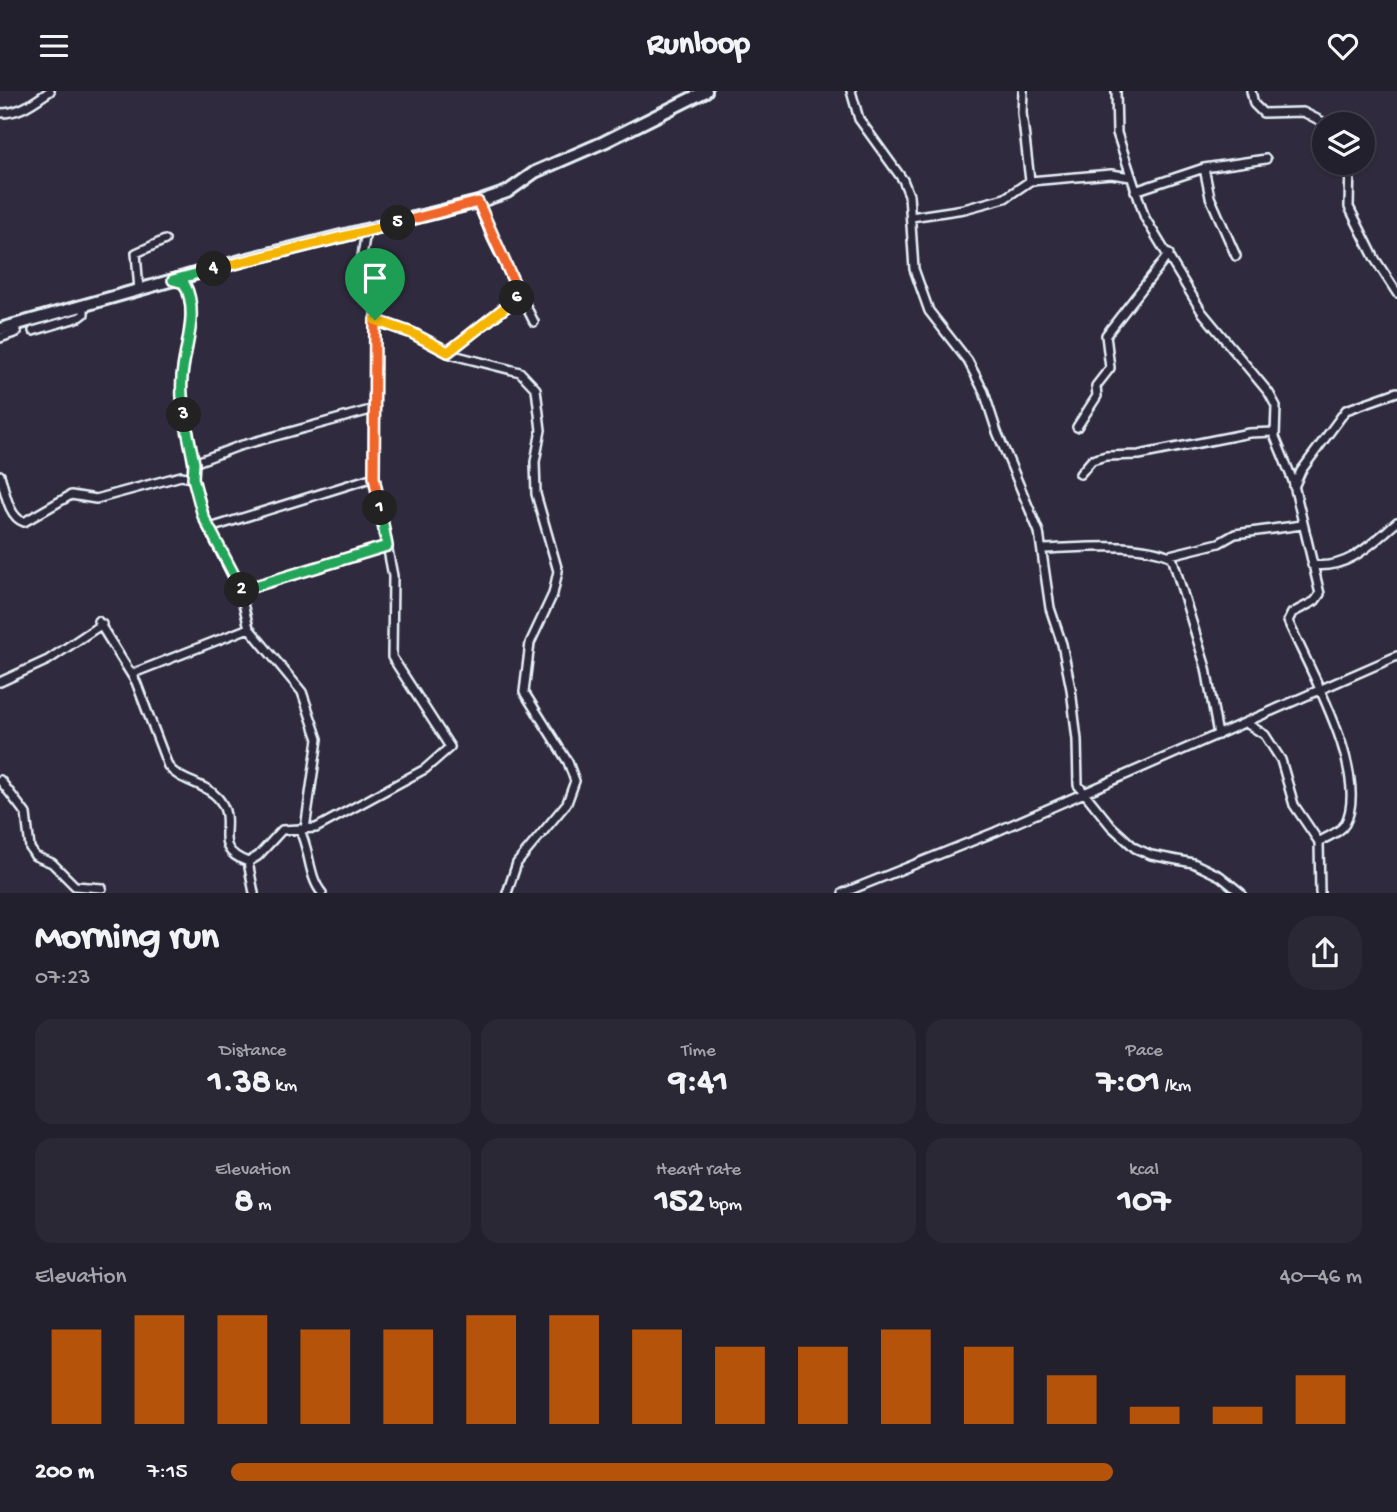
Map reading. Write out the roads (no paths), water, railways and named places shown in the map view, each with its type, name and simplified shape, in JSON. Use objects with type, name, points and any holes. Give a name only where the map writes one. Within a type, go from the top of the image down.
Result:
[{"type":"main road","points":[[0,329],[173,280],[507,193],[534,172],[604,142],[706,91]]},
{"type":"street","points":[[0,113],[17,111],[36,103],[50,91]]},
{"type":"street","points":[[850,91],[859,119],[903,180],[909,195],[914,269],[929,311],[968,361],[984,392],[997,432],[1032,513],[1043,549],[1046,590],[1071,689],[1077,740],[1076,779],[1083,793],[1127,842],[1143,852],[1193,863],[1220,876],[1241,893]]},
{"type":"street","points":[[1023,91],[1022,113],[1030,181]]},
{"type":"street","points":[[1116,91],[1117,133],[1145,218],[1202,312],[1269,393],[1276,406],[1274,432],[1294,488],[1320,594],[1315,601],[1288,618],[1326,698],[1350,776],[1350,800],[1342,828],[1319,842]]},
{"type":"street","points":[[1251,91],[1254,104],[1263,113],[1303,112],[1312,114]]},
{"type":"street","points":[[1135,191],[1204,168],[1266,159]]},
{"type":"street","points":[[1204,168],[1210,197],[1236,256]]},
{"type":"street","points":[[911,217],[964,209],[1004,198],[1030,181],[1111,174],[1130,177]]},
{"type":"street","points":[[1350,175],[1349,207],[1375,259],[1397,293]]},
{"type":"street","points":[[478,202],[534,322]]},
{"type":"street","points":[[248,862],[258,856],[282,830],[316,828],[416,774],[450,747],[392,657],[393,576],[374,477],[374,301],[360,269],[366,231]]},
{"type":"street","points":[[139,291],[134,261],[136,253],[165,240]]},
{"type":"street","points":[[1077,426],[1097,396],[1097,386],[1110,368],[1106,335],[1169,254]]},
{"type":"street","points":[[173,280],[184,283],[191,308],[181,391],[194,463],[193,478],[203,516],[240,591],[249,628],[302,692],[318,739],[302,829],[315,883],[322,893]]},
{"type":"street","points":[[448,352],[520,296]]},
{"type":"street","points":[[33,331],[80,317],[84,314],[84,305]]},
{"type":"street","points":[[375,320],[412,333],[448,352],[520,372],[536,389],[541,430],[535,462],[536,494],[558,572],[553,594],[530,643],[524,692],[568,762],[575,781],[566,803],[517,863],[507,893]]},
{"type":"street","points":[[0,338],[17,332]]},
{"type":"street","points":[[1294,488],[1301,471],[1346,410],[1361,402],[1397,392]]},
{"type":"street","points":[[194,463],[239,446],[374,409]]},
{"type":"street","points":[[1080,474],[1087,463],[1107,456],[1139,455],[1249,433],[1274,432]]},
{"type":"street","points":[[0,475],[12,513],[17,520],[24,522],[71,495],[96,499],[181,475],[193,478]]},
{"type":"street","points":[[210,528],[374,477]]},
{"type":"street","points":[[1312,565],[1326,567],[1345,562],[1397,522]]},
{"type":"street","points":[[1043,549],[1092,547],[1170,555],[1220,543],[1240,533],[1302,525]]},
{"type":"street","points":[[240,591],[387,546]]},
{"type":"street","points":[[1170,555],[1206,668],[1218,735]]},
{"type":"street","points":[[0,683],[68,648],[100,622],[131,674],[168,766],[176,775],[206,787],[218,798],[227,814],[225,841],[228,851],[248,862]]},
{"type":"street","points":[[131,674],[249,628]]},
{"type":"street","points":[[843,893],[1083,793],[1397,656]]},
{"type":"street","points":[[1245,723],[1265,735],[1281,760],[1289,795],[1304,824],[1319,842],[1320,893]]},
{"type":"street","points":[[0,780],[26,814],[30,848],[36,856],[52,863],[75,886],[102,888]]},
{"type":"street","points":[[248,862],[254,893]]}]
